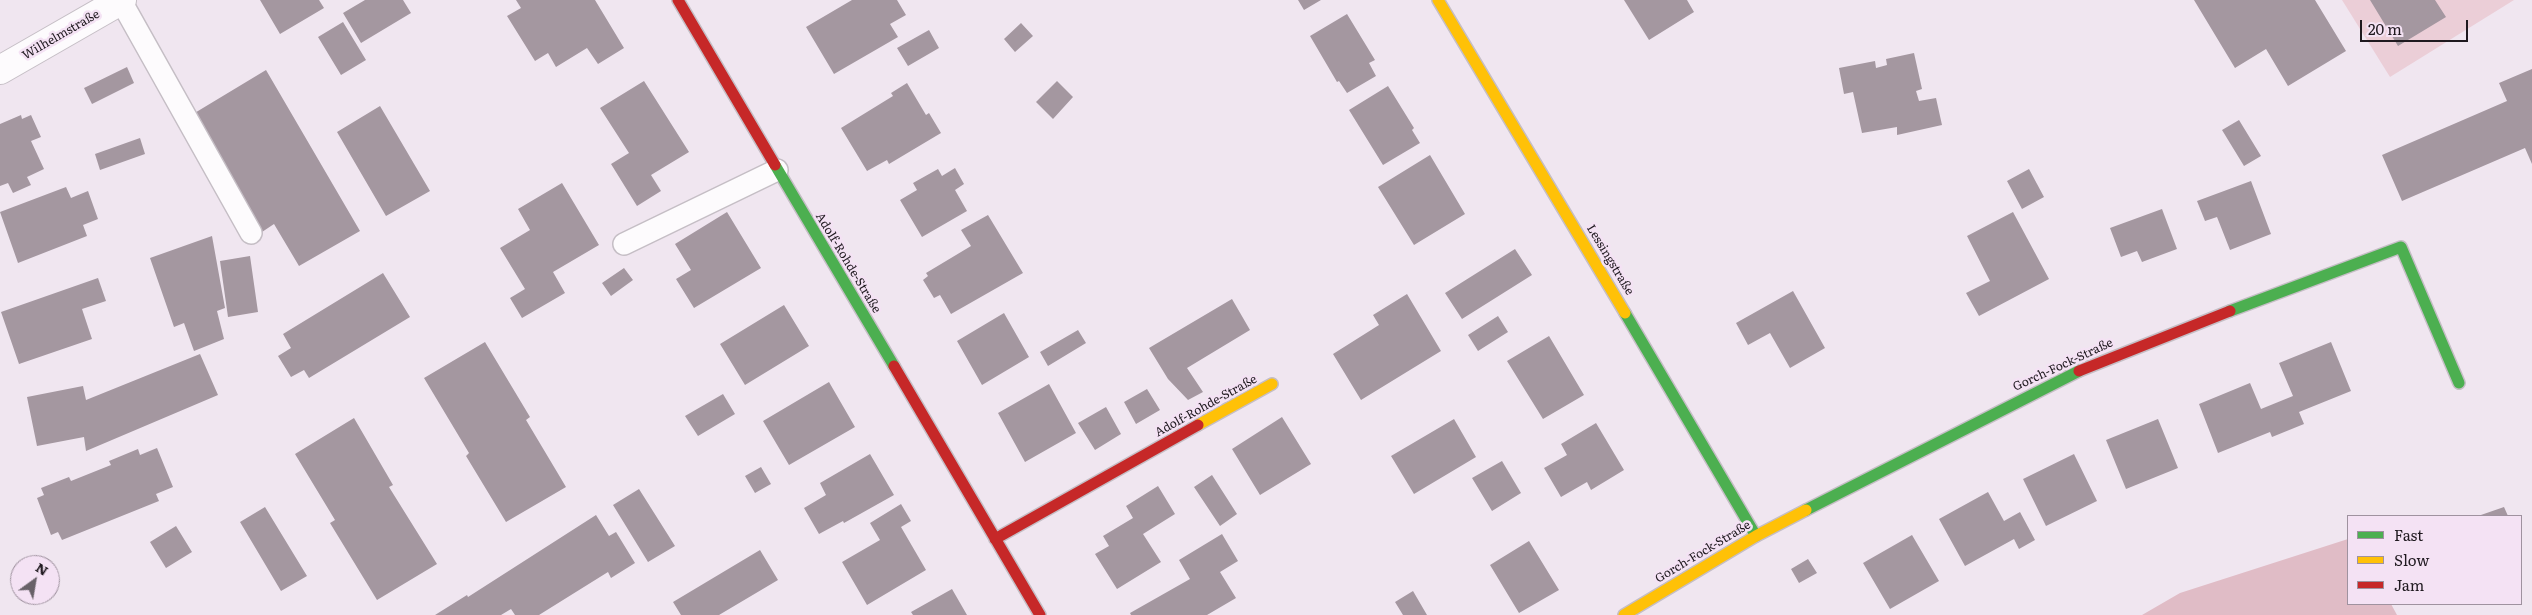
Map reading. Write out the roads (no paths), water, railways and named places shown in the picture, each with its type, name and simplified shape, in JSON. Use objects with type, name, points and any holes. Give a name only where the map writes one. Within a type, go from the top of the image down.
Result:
[{"type":"street","name":"Wilhelmstraße","points":[[0,70],[122,0]]},
{"type":"street","name":"Adolf-Rohde-Straße","points":[[678,0],[1040,615]]},
{"type":"street","name":"Lessingstraße","points":[[1438,0],[1590,252],[1756,536]]},
{"type":"street","name":"Gorch-Fock-Straße","points":[[1624,615],[1756,536],[2063,378],[2179,330],[2401,247],[2459,383]]},
{"type":"street","name":"Adolf-Rohde-Straße","points":[[995,539],[1272,384]]},
{"type":"lane","points":[[122,0],[251,233]]},
{"type":"lane","points":[[624,244],[777,170]]}]
